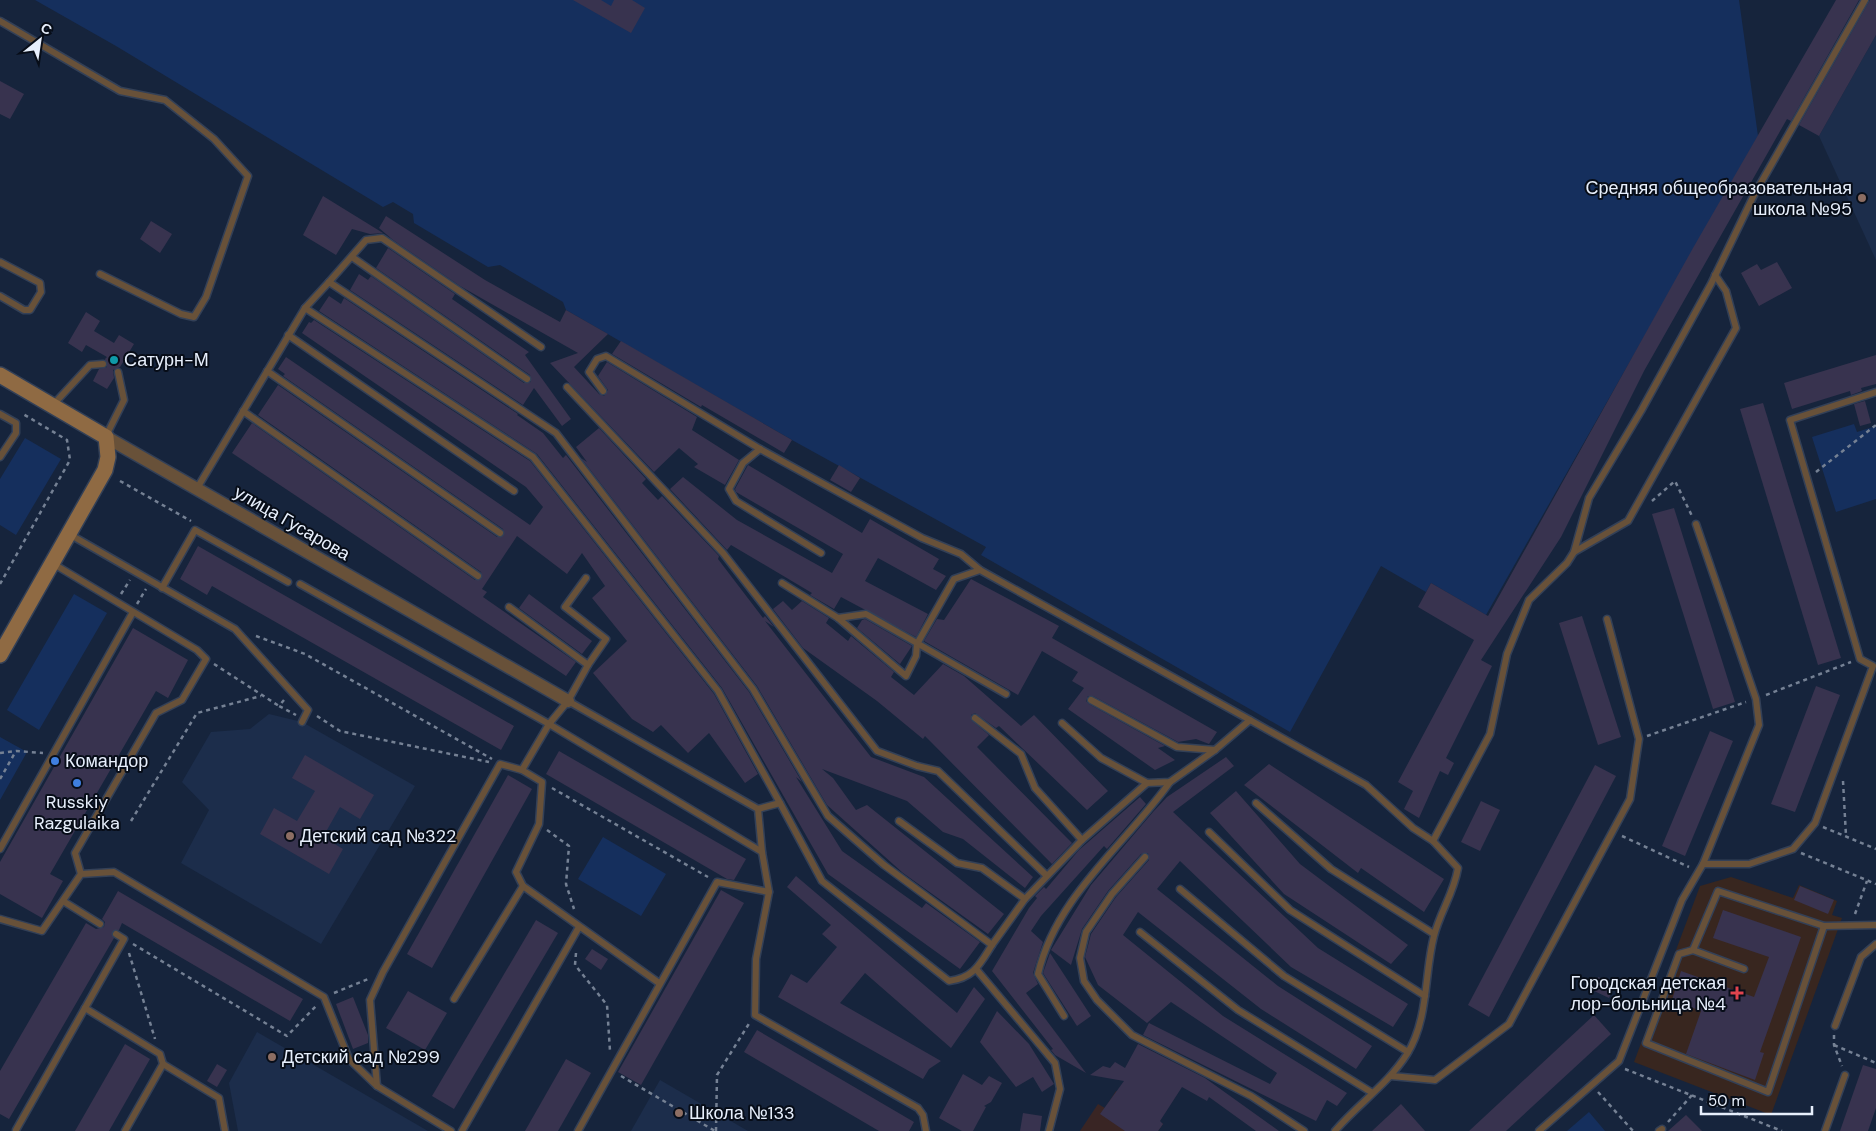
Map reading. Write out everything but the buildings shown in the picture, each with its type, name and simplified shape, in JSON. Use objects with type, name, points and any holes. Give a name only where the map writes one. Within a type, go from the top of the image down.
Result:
[{"type":"street","name":"улица Гусарова","points":[[0,375],[196,490],[568,701]]},
{"type":"street","points":[[0,655],[105,470],[108,457],[106,437]]},
{"type":"lane","points":[[1433,841],[1490,734],[1507,654],[1530,600],[1567,563],[1574,552],[1589,498],[1641,411],[1715,275],[1754,195],[1865,0]]},
{"type":"lane","points":[[0,21],[120,91],[165,100],[214,139],[248,176],[206,297],[194,317],[181,314],[100,274]]},
{"type":"lane","points":[[196,490],[305,308],[366,240],[382,238],[541,347]]},
{"type":"lane","points":[[352,257],[527,379]]},
{"type":"lane","points":[[0,262],[40,283],[41,292],[30,310],[24,310],[0,296]]},
{"type":"lane","points":[[1574,552],[1628,521],[1736,328],[1726,291],[1715,275]]},
{"type":"lane","points":[[329,282],[556,433],[754,689],[828,816],[884,865],[992,945]]},
{"type":"lane","points":[[305,308],[533,458],[718,691],[822,880],[949,981],[962,980],[976,969],[1025,899],[1046,875],[1082,840],[1147,783]]},
{"type":"lane","points":[[288,335],[514,490]]},
{"type":"lane","points":[[603,391],[589,372],[597,359],[606,356],[760,449],[922,538],[961,554],[980,570],[1366,785],[1413,828],[1433,841],[1458,868],[1455,884],[1434,934],[1419,1026],[1408,1052],[1391,1076],[1371,1092],[1335,1131]]},
{"type":"lane","points":[[52,406],[90,365],[103,364]]},
{"type":"lane","points":[[267,371],[500,533]]},
{"type":"lane","points":[[106,437],[124,400],[118,372]]},
{"type":"lane","points":[[567,387],[722,553],[877,751],[917,766],[938,771],[1046,875]]},
{"type":"lane","points":[[1703,864],[1749,864],[1793,849],[1815,823],[1874,667],[1860,659],[1790,420],[1876,392]]},
{"type":"lane","points":[[243,411],[478,576]]},
{"type":"lane","points":[[0,414],[16,423],[16,433],[0,457]]},
{"type":"lane","points":[[760,449],[743,463],[729,489],[736,501],[821,553]]},
{"type":"lane","points":[[1539,1131],[1619,1061],[1682,900],[1700,872],[1759,725],[1756,699],[1696,524]]},
{"type":"lane","points":[[162,588],[196,530],[288,582]]},
{"type":"lane","points":[[70,534],[235,629],[308,710],[303,721]]},
{"type":"lane","points":[[0,919],[42,932],[81,874],[75,853],[156,713],[182,700],[206,659],[197,650],[134,609],[117,602],[52,563]]},
{"type":"lane","points":[[782,583],[838,618],[906,676],[916,656],[917,644],[954,579],[980,570]]},
{"type":"lane","points":[[522,770],[549,724],[568,701],[588,665],[606,639],[565,607],[586,578]]},
{"type":"lane","points":[[300,584],[549,724],[762,852]]},
{"type":"lane","points":[[509,607],[588,665]]},
{"type":"lane","points":[[0,849],[134,609]]},
{"type":"lane","points":[[838,618],[866,614],[1006,694]]},
{"type":"lane","points":[[1391,1076],[1435,1080],[1509,1024],[1630,799],[1639,739],[1607,619]]},
{"type":"lane","points":[[1091,700],[1177,747],[1215,750]]},
{"type":"lane","points":[[568,701],[758,809],[780,803]]},
{"type":"lane","points":[[975,718],[1021,754],[1035,788],[1082,840]]},
{"type":"lane","points":[[1064,1016],[1038,974],[1043,951],[1062,917],[1107,856],[1153,806],[1170,782],[1215,750],[1250,720]]},
{"type":"lane","points":[[1062,723],[1101,758],[1147,783],[1170,782]]},
{"type":"lane","points":[[377,1086],[370,1000],[383,972],[500,764],[522,770],[542,782],[539,824],[516,872],[523,886],[659,983]]},
{"type":"lane","points":[[1256,803],[1331,869],[1434,934]]},
{"type":"lane","points":[[758,809],[762,852],[769,892],[756,959],[755,1015],[918,1108],[923,1115],[926,1131]]},
{"type":"lane","points":[[900,821],[957,863],[982,868],[1025,899]]},
{"type":"lane","points":[[1209,832],[1290,910],[1425,996]]},
{"type":"lane","points":[[1145,857],[1112,894],[1086,932],[1080,958],[1084,980],[1097,1000],[1132,1035],[1250,1096],[1304,1131]]},
{"type":"lane","points":[[81,874],[114,872],[324,998],[348,1059],[377,1086],[451,1131]]},
{"type":"lane","points":[[578,1131],[717,882],[769,892]]},
{"type":"lane","points":[[454,999],[523,886]]},
{"type":"lane","points":[[1180,889],[1284,976],[1408,1052]]},
{"type":"lane","points":[[1693,950],[1718,891],[1824,926],[1876,925]]},
{"type":"lane","points":[[63,902],[100,924]]},
{"type":"lane","points":[[1744,969],[1693,950],[1679,954],[1646,1043],[1768,1092],[1824,926]]},
{"type":"lane","points":[[462,1131],[579,927]]},
{"type":"lane","points":[[1140,932],[1238,1010],[1371,1092]]},
{"type":"lane","points":[[16,1130],[124,939],[116,934]]},
{"type":"lane","points":[[1835,1026],[1861,957],[1876,944]]},
{"type":"lane","points":[[976,969],[1055,1063],[1060,1089],[1049,1131]]},
{"type":"lane","points":[[85,1008],[160,1054],[163,1064],[219,1098],[225,1131]]},
{"type":"lane","points":[[125,1131],[163,1064]]},
{"type":"lane","points":[[1825,1131],[1845,1076]]},
{"type":"path","points":[[0,584],[70,460],[67,440],[17,411]]},
{"type":"path","points":[[1806,479],[1876,426]]},
{"type":"path","points":[[120,481],[194,523],[196,530]]},
{"type":"path","points":[[1648,504],[1675,481],[1696,524]]},
{"type":"path","points":[[117,602],[135,572]]},
{"type":"path","points":[[134,609],[144,592]]},
{"type":"path","points":[[235,629],[305,654],[500,764]]},
{"type":"path","points":[[206,659],[248,684],[261,696],[303,721]]},
{"type":"path","points":[[1639,739],[1756,699],[1860,659]]},
{"type":"path","points":[[279,706],[291,690]]},
{"type":"path","points":[[131,821],[197,713],[261,696]]},
{"type":"path","points":[[308,710],[340,731],[500,764]]},
{"type":"path","points":[[0,779],[16,751]]},
{"type":"path","points":[[0,753],[16,751],[54,754]]},
{"type":"path","points":[[1843,780],[1846,836]]},
{"type":"path","points":[[542,782],[717,882]]},
{"type":"path","points":[[1815,823],[1876,849]]},
{"type":"path","points":[[1612,831],[1700,872]]},
{"type":"path","points":[[1793,849],[1876,884]]},
{"type":"path","points":[[1851,925],[1867,881]]},
{"type":"path","points":[[124,939],[287,1036],[324,998],[383,972]]},
{"type":"path","points":[[124,939],[160,1054]]},
{"type":"path","points":[[612,1071],[715,1131],[716,1075],[755,1015]]},
{"type":"path","points":[[1835,1026],[1834,1045],[1845,1076]]},
{"type":"path","points":[[1834,1045],[1876,1063]]},
{"type":"path","points":[[1614,1064],[1782,1131]]},
{"type":"path","points":[[1592,1085],[1633,1131]]},
{"type":"path","points":[[1660,1130],[1692,1095]]},
{"type":"shaded area","points":[[35,0],[1739,0],[1758,136],[1486,615],[1431,583],[1426,592],[1381,566],[1290,732],[981,555],[986,547],[792,440],[566,310],[563,302],[500,265],[488,267],[414,223],[413,214],[393,202],[383,207],[116,46]]},
{"type":"shaded area","name":"Средняя общеобразовательная школа №95","points":[[1876,35],[1876,260],[1819,136]]},
{"type":"shaded area","points":[[1854,424],[1857,432],[1876,426],[1876,499],[1836,512],[1812,437]]},
{"type":"shaded area","points":[[25,438],[61,459],[16,535],[0,525],[0,479]]},
{"type":"shaded area","points":[[74,594],[107,613],[39,730],[7,710]]},
{"type":"shaded area","name":"Детский сад №322","points":[[269,714],[302,722],[415,786],[321,944],[181,863],[209,810],[182,782],[211,732],[250,729]]},
{"type":"shaded area","points":[[0,737],[27,752],[0,800]]},
{"type":"shaded area","points":[[603,837],[666,874],[641,916],[578,879]]},
{"type":"shaded area","name":"Городская детская лор-больница №4","points":[[1731,877],[1793,898],[1799,885],[1837,901],[1832,915],[1842,918],[1771,1115],[1634,1062],[1700,886]]},
{"type":"shaded area","name":"Детский сад №299","points":[[257,1032],[428,1131],[238,1131],[229,1083]]},
{"type":"shaded area","name":"Школа №133","points":[[660,1080],[748,1131],[631,1131]]},
{"type":"shaded area","points":[[1116,1091],[1163,1124],[1158,1131],[1080,1131],[1098,1104],[1105,1108]]},
{"type":"shaded area","points":[[1589,1112],[1605,1131],[1567,1131]]},
{"type":"place","name":"Средняя общеобразовательная школа №95","points":[[1862,198]]},
{"type":"place","name":"Сатурн-М","points":[[114,360]]},
{"type":"place","name":"Командор","points":[[55,761]]},
{"type":"place","name":"Russkiy Razgulaika","points":[[77,783]]},
{"type":"place","name":"Детский сад №322","points":[[290,836]]},
{"type":"place","name":"Городская детская лор-больница №4","points":[[1737,993]]},
{"type":"place","name":"Детский сад №299","points":[[272,1057]]},
{"type":"place","name":"Школа №133","points":[[679,1113]]}]
